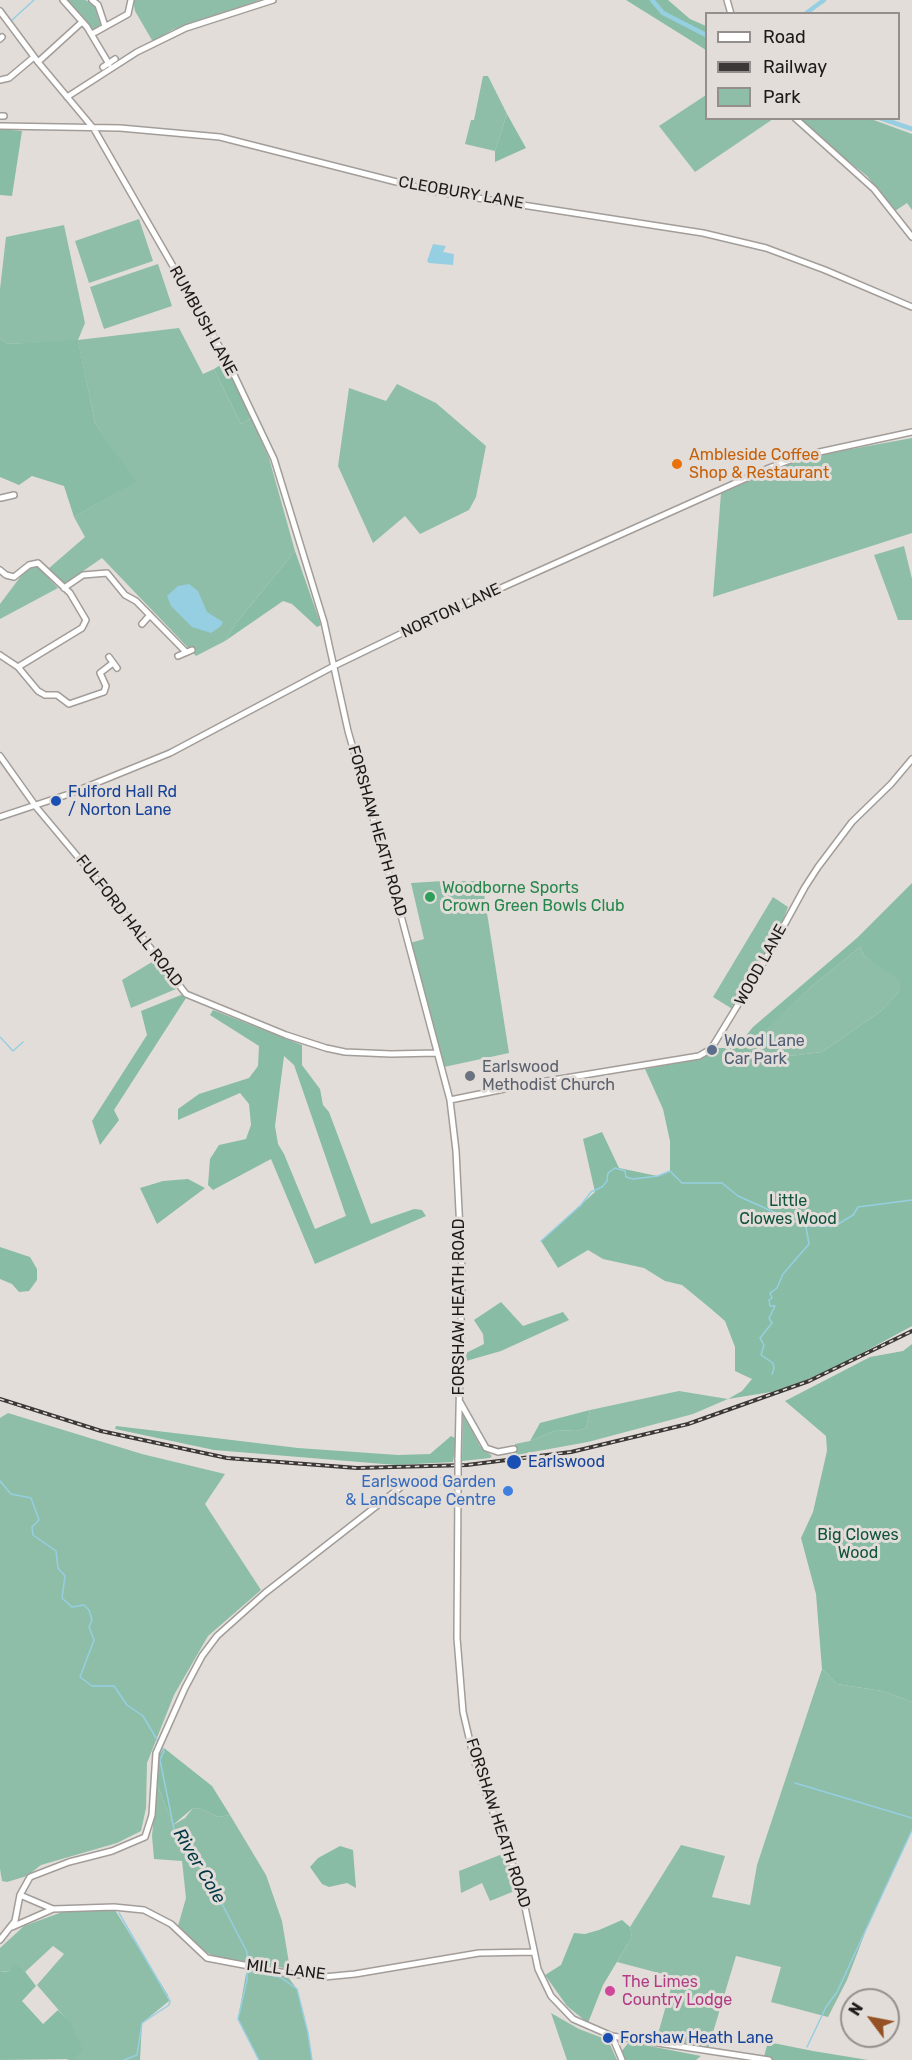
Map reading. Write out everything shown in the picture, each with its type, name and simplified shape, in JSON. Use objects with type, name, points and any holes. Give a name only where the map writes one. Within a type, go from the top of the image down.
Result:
[{"type":"street","points":[[63,0],[92,34],[106,65],[115,59]]},
{"type":"street","points":[[92,0],[98,5],[105,26]]},
{"type":"street","points":[[92,34],[128,14],[131,0]]},
{"type":"street","points":[[67,97],[137,52],[186,28],[273,0]]},
{"type":"street","name":"RUMBUSH LANE","points":[[0,11],[36,60],[94,129],[227,360],[274,459],[324,622],[332,667]]},
{"type":"street","points":[[0,80],[9,78],[36,60],[82,22]]},
{"type":"street","points":[[797,120],[831,154],[874,189],[912,237]]},
{"type":"street","name":"CLEOBURY LANE","points":[[0,126],[120,128],[220,137],[432,191],[703,233],[766,248],[912,307]]},
{"type":"street","name":"NORTON LANE","points":[[0,817],[35,806],[170,753],[332,667],[472,601],[769,468],[801,456],[912,432]]},
{"type":"street","points":[[0,499],[14,495]]},
{"type":"street","points":[[0,570],[14,577],[29,565],[38,563],[64,588],[86,620],[85,624],[18,667]]},
{"type":"street","points":[[64,588],[83,575],[107,573],[125,595],[136,601],[185,651]]},
{"type":"street","points":[[142,624],[150,615]]},
{"type":"street","points":[[178,656],[185,651],[192,650]]},
{"type":"street","points":[[0,655],[18,667],[38,691],[45,695],[57,695],[69,704],[104,692],[106,686],[100,673],[113,663]]},
{"type":"street","name":"FORSHAW HEATH ROAD","points":[[332,667],[450,1100],[456,1151],[462,1271],[457,1638],[463,1712],[475,1762],[521,1888],[534,1952],[545,1985],[559,2007],[586,2027],[612,2036],[769,2060]]},
{"type":"street","name":"FULFORD HALL ROAD","points":[[0,756],[35,806],[108,893],[186,994],[286,1035],[326,1048],[345,1052],[437,1053]]},
{"type":"street","name":"WOOD LANE","points":[[450,1100],[529,1084],[699,1056],[711,1049],[764,962],[809,880],[852,822],[891,784],[912,759]]},
{"type":"street","points":[[460,1401],[486,1448],[498,1452],[514,1449]]},
{"type":"street","points":[[0,1940],[12,1927],[17,1916],[20,1895],[30,1877],[69,1862],[112,1851],[145,1837],[152,1815],[156,1753],[202,1656],[217,1636],[252,1604],[406,1483],[419,1480],[458,1482]]},
{"type":"street","name":"MILL LANE","points":[[20,1895],[53,1909]]},
{"type":"street","name":"MILL LANE","points":[[12,1927],[53,1909],[114,1907],[144,1911],[171,1924],[207,1958],[220,1963],[324,1977],[479,1953],[534,1952]]},
{"type":"street","points":[[612,2036],[622,2060]]},
{"type":"green space","points":[[65,0],[85,0],[94,4],[101,26],[94,30],[89,27],[85,19]]},
{"type":"green space","points":[[133,0],[260,0],[172,30],[153,42],[135,11]]},
{"type":"green space","points":[[626,0],[668,0],[690,19],[705,26],[705,49]]},
{"type":"green space","points":[[483,76],[488,76],[507,114],[495,151],[465,144],[471,120],[474,120]]},
{"type":"green space","points":[[705,96],[705,120],[772,120],[695,172],[659,126]]},
{"type":"green space","points":[[507,114],[526,148],[495,162],[495,151]]},
{"type":"green space","points":[[800,120],[874,120],[912,134],[912,210],[907,203],[895,211],[867,176]]},
{"type":"green space","points":[[0,129],[22,131],[12,196],[0,195]]},
{"type":"green space","points":[[139,219],[153,261],[89,283],[75,241]]},
{"type":"green space","points":[[64,225],[85,323],[78,340],[179,328],[203,374],[214,369],[241,424],[251,418],[269,458],[295,551],[237,622],[225,641],[196,656],[102,558],[63,584],[48,569],[85,537],[74,517],[135,482],[95,423],[78,341],[7,344],[0,338],[0,289],[6,237]]},
{"type":"green space","points":[[158,264],[172,306],[104,329],[90,287]]},
{"type":"green space","points":[[0,338],[7,344],[78,340],[95,423],[136,482],[74,517],[64,486],[32,476],[19,485],[0,477]]},
{"type":"green space","points":[[225,362],[251,418],[241,424],[214,369]]},
{"type":"green space","points":[[397,384],[436,403],[486,446],[476,497],[469,510],[420,534],[405,516],[373,543],[338,466],[349,388],[386,401]]},
{"type":"green space","points":[[912,438],[912,533],[713,597],[721,493],[802,458]]},
{"type":"green space","points":[[904,546],[912,579],[912,620],[898,620],[874,555]]},
{"type":"green space","points":[[295,551],[321,625],[317,627],[292,604],[283,601],[225,641],[237,622]]},
{"type":"green space","points":[[37,566],[58,588],[0,619],[0,604],[21,576],[31,567]]},
{"type":"green space","points":[[482,881],[509,1053],[444,1067],[410,943],[424,939],[411,883]]},
{"type":"green space","name":"Little Clowes Wood","points":[[912,883],[912,1326],[829,1371],[777,1391],[728,1399],[742,1391],[752,1379],[735,1371],[735,1347],[725,1321],[710,1308],[682,1285],[665,1281],[644,1268],[603,1259],[588,1250],[558,1268],[541,1241],[595,1192],[583,1139],[602,1132],[619,1168],[657,1176],[670,1171],[670,1141],[663,1109],[645,1069],[700,1059],[717,1048],[736,1048],[753,1027],[857,938]],"holes":[[[860,947],[864,956],[900,980],[899,992],[881,1011],[822,1052],[773,1058],[738,1057],[811,987]]]},
{"type":"green space","points":[[773,897],[788,907],[780,928],[734,1010],[713,997]]},
{"type":"green space","points":[[860,947],[864,956],[901,979],[899,992],[881,1011],[822,1052],[773,1058],[737,1057],[811,987]]},
{"type":"green space","points":[[157,959],[176,989],[131,1008],[122,980]]},
{"type":"green space","points":[[181,995],[186,998],[114,1110],[119,1120],[100,1145],[92,1121],[147,1035],[141,1011]]},
{"type":"green space","points":[[213,1010],[302,1045],[302,1065],[320,1089],[323,1105],[329,1112],[371,1224],[414,1209],[422,1210],[426,1216],[315,1264],[271,1159],[213,1190],[208,1185],[210,1159],[219,1145],[246,1139],[251,1125],[249,1104],[240,1093],[178,1120],[178,1109],[199,1094],[249,1078],[258,1066],[259,1046],[210,1015]],"holes":[[[284,1056],[294,1065],[346,1216],[315,1229],[278,1144],[275,1126]]]},
{"type":"green space","points":[[188,1179],[205,1188],[157,1224],[140,1188],[163,1181]]},
{"type":"green space","points":[[0,1247],[30,1257],[37,1269],[37,1280],[29,1291],[19,1292],[12,1284],[0,1279]]},
{"type":"green space","points":[[501,1302],[523,1326],[563,1312],[569,1320],[501,1351],[466,1361],[466,1353],[484,1344],[483,1334],[474,1320]]},
{"type":"green space","name":"Big Clowes Wood","points":[[912,1344],[912,1702],[882,1691],[837,1684],[822,1669],[816,1594],[801,1538],[813,1512],[827,1451],[826,1436],[785,1401],[870,1357],[903,1351]]},
{"type":"green space","points":[[679,1391],[728,1399],[693,1414],[588,1442],[516,1455],[515,1444],[530,1441],[557,1430],[576,1431],[586,1428],[590,1410]]},
{"type":"green space","points":[[590,1410],[586,1428],[576,1431],[557,1430],[530,1441],[540,1423]]},
{"type":"green space","points":[[8,1413],[142,1454],[225,1474],[205,1504],[261,1590],[208,1636],[174,1695],[147,1763],[146,1808],[141,1831],[117,1843],[41,1865],[27,1876],[7,1882],[2,1881],[0,1869],[0,1418]]},
{"type":"green space","points":[[463,1413],[480,1446],[492,1456],[490,1458],[462,1461]]},
{"type":"green space","points":[[116,1426],[298,1448],[398,1455],[430,1454],[451,1436],[456,1442],[453,1462],[396,1465],[214,1450],[115,1429]]},
{"type":"green space","points":[[822,1669],[837,1684],[882,1691],[912,1702],[912,1830],[868,1925],[847,1980],[843,1988],[840,1988],[840,1994],[828,2017],[771,2002],[781,1967],[736,1956],[708,2049],[656,2041],[674,1977],[617,1962],[632,1937],[630,1927],[681,1845],[725,1856],[712,1897],[750,1905],[757,1865]]},
{"type":"green space","points":[[164,1748],[212,1786],[230,1815],[218,1817],[202,1809],[193,1808],[173,1825],[157,1784],[159,1755]]},
{"type":"green space","points":[[157,1784],[173,1825],[185,1818],[193,1808],[202,1809],[218,1817],[230,1815],[266,1875],[282,1921],[290,1969],[213,1956],[198,1947],[178,1926],[186,1898],[182,1861],[154,1859],[152,1836]]},
{"type":"green space","points":[[340,1846],[353,1850],[356,1888],[347,1883],[329,1887],[322,1884],[310,1867],[318,1858]]},
{"type":"green space","points":[[505,1853],[517,1890],[490,1901],[482,1883],[461,1893],[459,1871]]},
{"type":"green space","points":[[115,1910],[168,1995],[169,2001],[142,2023],[140,2060],[66,2060],[72,2058],[69,2022],[37,1985],[64,1954],[53,1946],[25,1972],[23,1969],[0,1972],[0,1948],[24,1926],[65,1911]]},
{"type":"green space","points":[[622,1920],[630,1927],[632,1937],[603,1985],[588,2023],[567,2006],[545,1975],[561,1965],[574,1933],[585,1934]]},
{"type":"green space","points":[[14,1965],[23,1969],[36,1986],[22,2001],[43,2024],[58,2010],[70,2022],[83,2051],[72,2059],[0,2060],[0,1972],[10,1971]]},
{"type":"green space","points":[[247,1968],[288,1977],[297,1989],[312,2060],[259,2060],[238,2019]]},
{"type":"green space","points":[[551,2013],[579,2029],[608,2040],[617,2060],[567,2060]]},
{"type":"green space","points":[[629,2042],[701,2056],[696,2060],[624,2060],[621,2052]]},
{"type":"green space","points":[[768,2042],[813,2051],[868,2060],[763,2060]]},
{"type":"water","points":[[433,244],[446,246],[443,252],[454,254],[453,265],[427,261]]},
{"type":"water","points":[[189,584],[198,591],[207,612],[223,622],[211,633],[192,627],[171,606],[167,596],[178,586]]},
{"type":"waterway","points":[[11,21],[34,0]]},
{"type":"waterway","points":[[652,0],[663,13],[705,34]]},
{"type":"waterway","points":[[808,12],[824,0]]},
{"type":"waterway","points":[[886,120],[912,129]]},
{"type":"waterway","points":[[0,1037],[13,1051],[23,1042]]},
{"type":"waterway","points":[[541,1241],[581,1205],[591,1192],[602,1187],[607,1181],[608,1173],[615,1168],[625,1171],[626,1177],[633,1179],[658,1176],[670,1171],[682,1183],[722,1183],[738,1196],[805,1226],[835,1226],[853,1215],[858,1207],[912,1200]]},
{"type":"waterway","points":[[772,1374],[773,1363],[761,1355],[764,1345],[760,1338],[772,1323],[769,1318],[775,1306],[770,1306],[769,1300],[772,1298],[770,1293],[777,1288],[783,1274],[809,1244],[806,1227]]},
{"type":"waterway","name":"River Cole","points":[[0,1481],[11,1494],[31,1498],[39,1520],[32,1527],[33,1535],[56,1551],[58,1568],[65,1576],[62,1598],[72,1607],[84,1605],[89,1610],[92,1620],[89,1627],[94,1640],[80,1677],[92,1686],[114,1686],[127,1705],[143,1716],[159,1743]]},
{"type":"waterway","name":"River Cole","points":[[161,1747],[164,1751],[160,1760],[174,1829],[204,1869],[247,1952],[247,1980],[238,2019],[259,2060]]},
{"type":"waterway","points":[[795,1783],[912,1818]]},
{"type":"waterway","points":[[807,2047],[826,2007],[837,1992],[912,1830]]},
{"type":"waterway","points":[[119,1913],[170,2001],[169,2005],[142,2023],[137,2055],[124,2060]]},
{"type":"waterway","points":[[248,1971],[280,1977],[297,1989],[312,2060]]},
{"type":"railway","points":[[0,1399],[101,1431],[227,1458],[357,1468],[467,1465],[571,1452],[688,1424],[809,1381],[912,1331]]},
{"type":"place","name":"Ambleside Coffee Shop & Restaurant","points":[[677,464]]},
{"type":"place","name":"Fulford Hall Rd / Norton Lane","points":[[56,801]]},
{"type":"place","name":"Woodborne Sports Crown Green Bowls Club","points":[[430,897]]},
{"type":"place","name":"Wood Lane Car Park","points":[[712,1050]]},
{"type":"place","name":"Earlswood Methodist Church","points":[[470,1076]]},
{"type":"place","name":"Earlswood","points":[[514,1462]]},
{"type":"place","name":"Earlswood Garden & Landscape Centre","points":[[508,1491]]},
{"type":"place","name":"The Limes Country Lodge","points":[[610,1991]]},
{"type":"place","name":"Forshaw Heath Lane","points":[[608,2038]]}]
